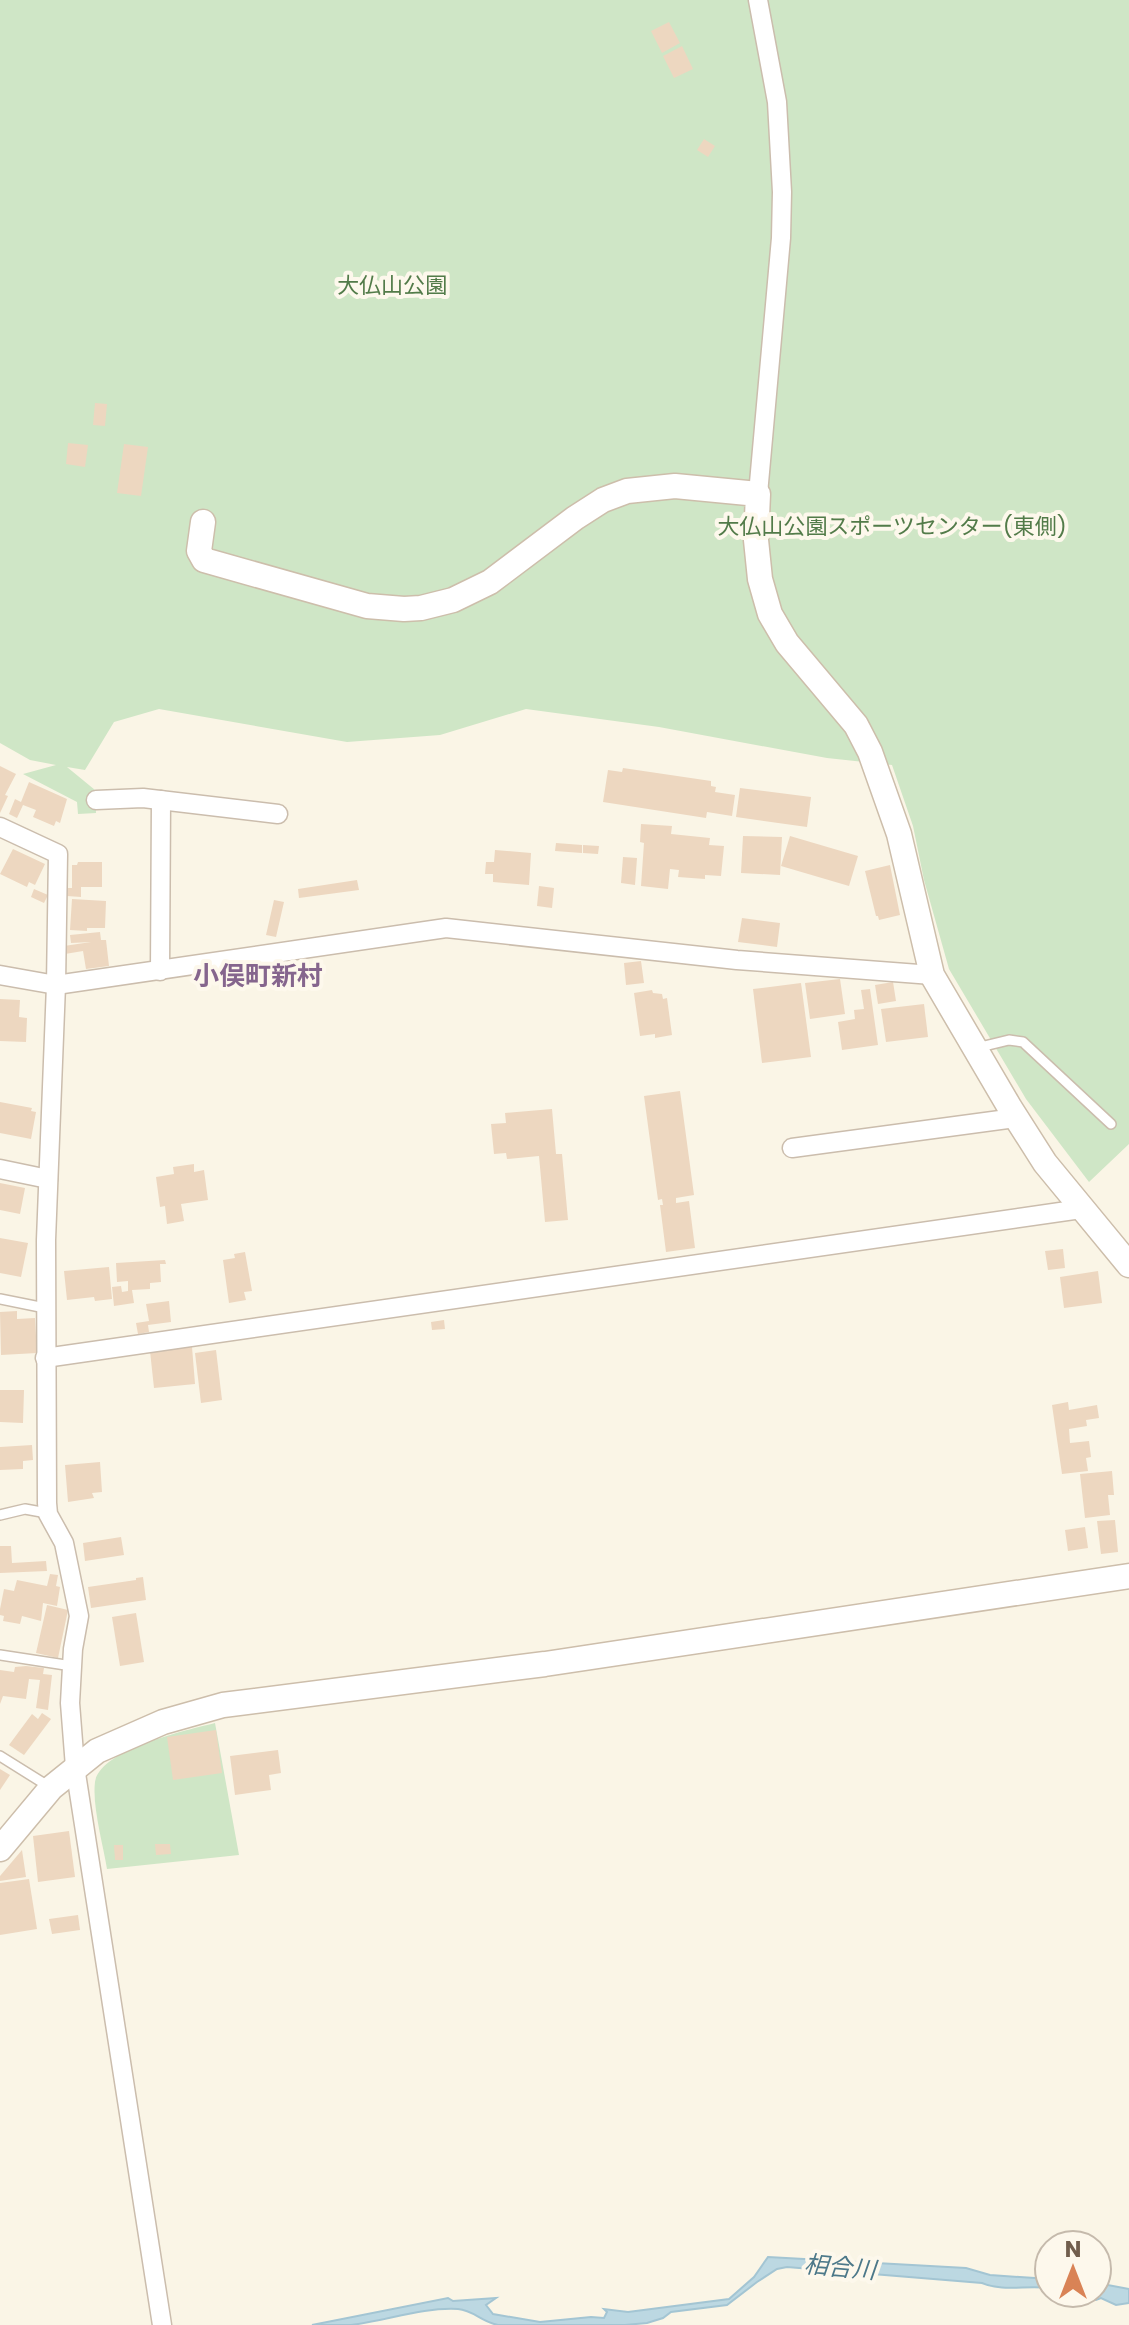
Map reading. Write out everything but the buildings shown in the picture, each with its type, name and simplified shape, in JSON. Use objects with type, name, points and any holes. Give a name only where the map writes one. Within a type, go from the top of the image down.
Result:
[{"type":"street","points":[[758,0],[777,102],[782,192],[781,238],[756,540],[760,579],[770,614],[787,643],[856,725],[870,752],[899,834],[932,975],[1015,1118],[1045,1163],[1129,1265]]},
{"type":"street","points":[[203,522],[199,551],[204,560],[346,601],[404,609],[453,600],[490,582],[575,518],[603,500],[627,491],[675,486],[758,494]]},
{"type":"street","points":[[96,800],[143,798],[278,814]]},
{"type":"street","points":[[160,971],[161,800]]},
{"type":"street","points":[[0,827],[58,854],[45,1308],[48,1514],[64,1543],[77,1596],[79,1616],[70,1703],[75,1767],[162,2325]]},
{"type":"street","points":[[0,975],[56,985],[446,928],[737,960],[932,975]]},
{"type":"street","points":[[792,1148],[1015,1118]]},
{"type":"street","points":[[0,1169],[48,1179]]},
{"type":"street","points":[[45,1358],[1081,1209]]},
{"type":"street","points":[[0,1849],[51,1788],[75,1767],[117,1740],[163,1722],[223,1705],[545,1664],[913,1611],[1129,1576]]},
{"type":"lane","points":[[974,1048],[1009,1040],[1023,1042],[1111,1124]]},
{"type":"lane","points":[[0,1299],[45,1308]]},
{"type":"lane","points":[[0,1515],[25,1509],[48,1514]]},
{"type":"lane","points":[[0,1655],[72,1666]]},
{"type":"lane","points":[[0,1756],[51,1788]]},
{"type":"green space","points":[[0,0],[1129,0],[1129,1144],[1089,1182],[1026,1099],[949,969],[924,880],[913,826],[892,765],[827,758],[659,727],[526,709],[440,735],[347,742],[159,709],[114,722],[85,770],[67,767],[95,790],[96,813],[78,814],[77,802],[23,774],[56,765],[30,760],[0,743]]},
{"type":"green space","points":[[215,1723],[239,1855],[107,1869],[95,1802],[95,1782],[100,1770],[112,1760],[147,1743]]},
{"type":"water","name":"相合川","points":[[768,2257],[966,2268],[990,2275],[1033,2278],[1033,2288],[787,2267],[777,2269],[727,2305],[671,2312],[647,2323],[498,2325],[463,2310],[445,2309],[351,2325],[312,2325],[448,2298],[453,2301],[496,2298],[486,2305],[493,2314],[540,2322],[604,2318],[607,2312],[604,2309],[628,2312],[729,2299],[754,2277]]},
{"type":"water","points":[[1113,2286],[1129,2289],[1129,2303],[1113,2304]]},
{"type":"district","name":"小俣町新村","points":[[258,976]]},
{"type":"park label","name":"大仏山公園","points":[[392,285]]},
{"type":"park label","name":"大仏山公園スポーツセンター(東側)","points":[[892,526]]}]
